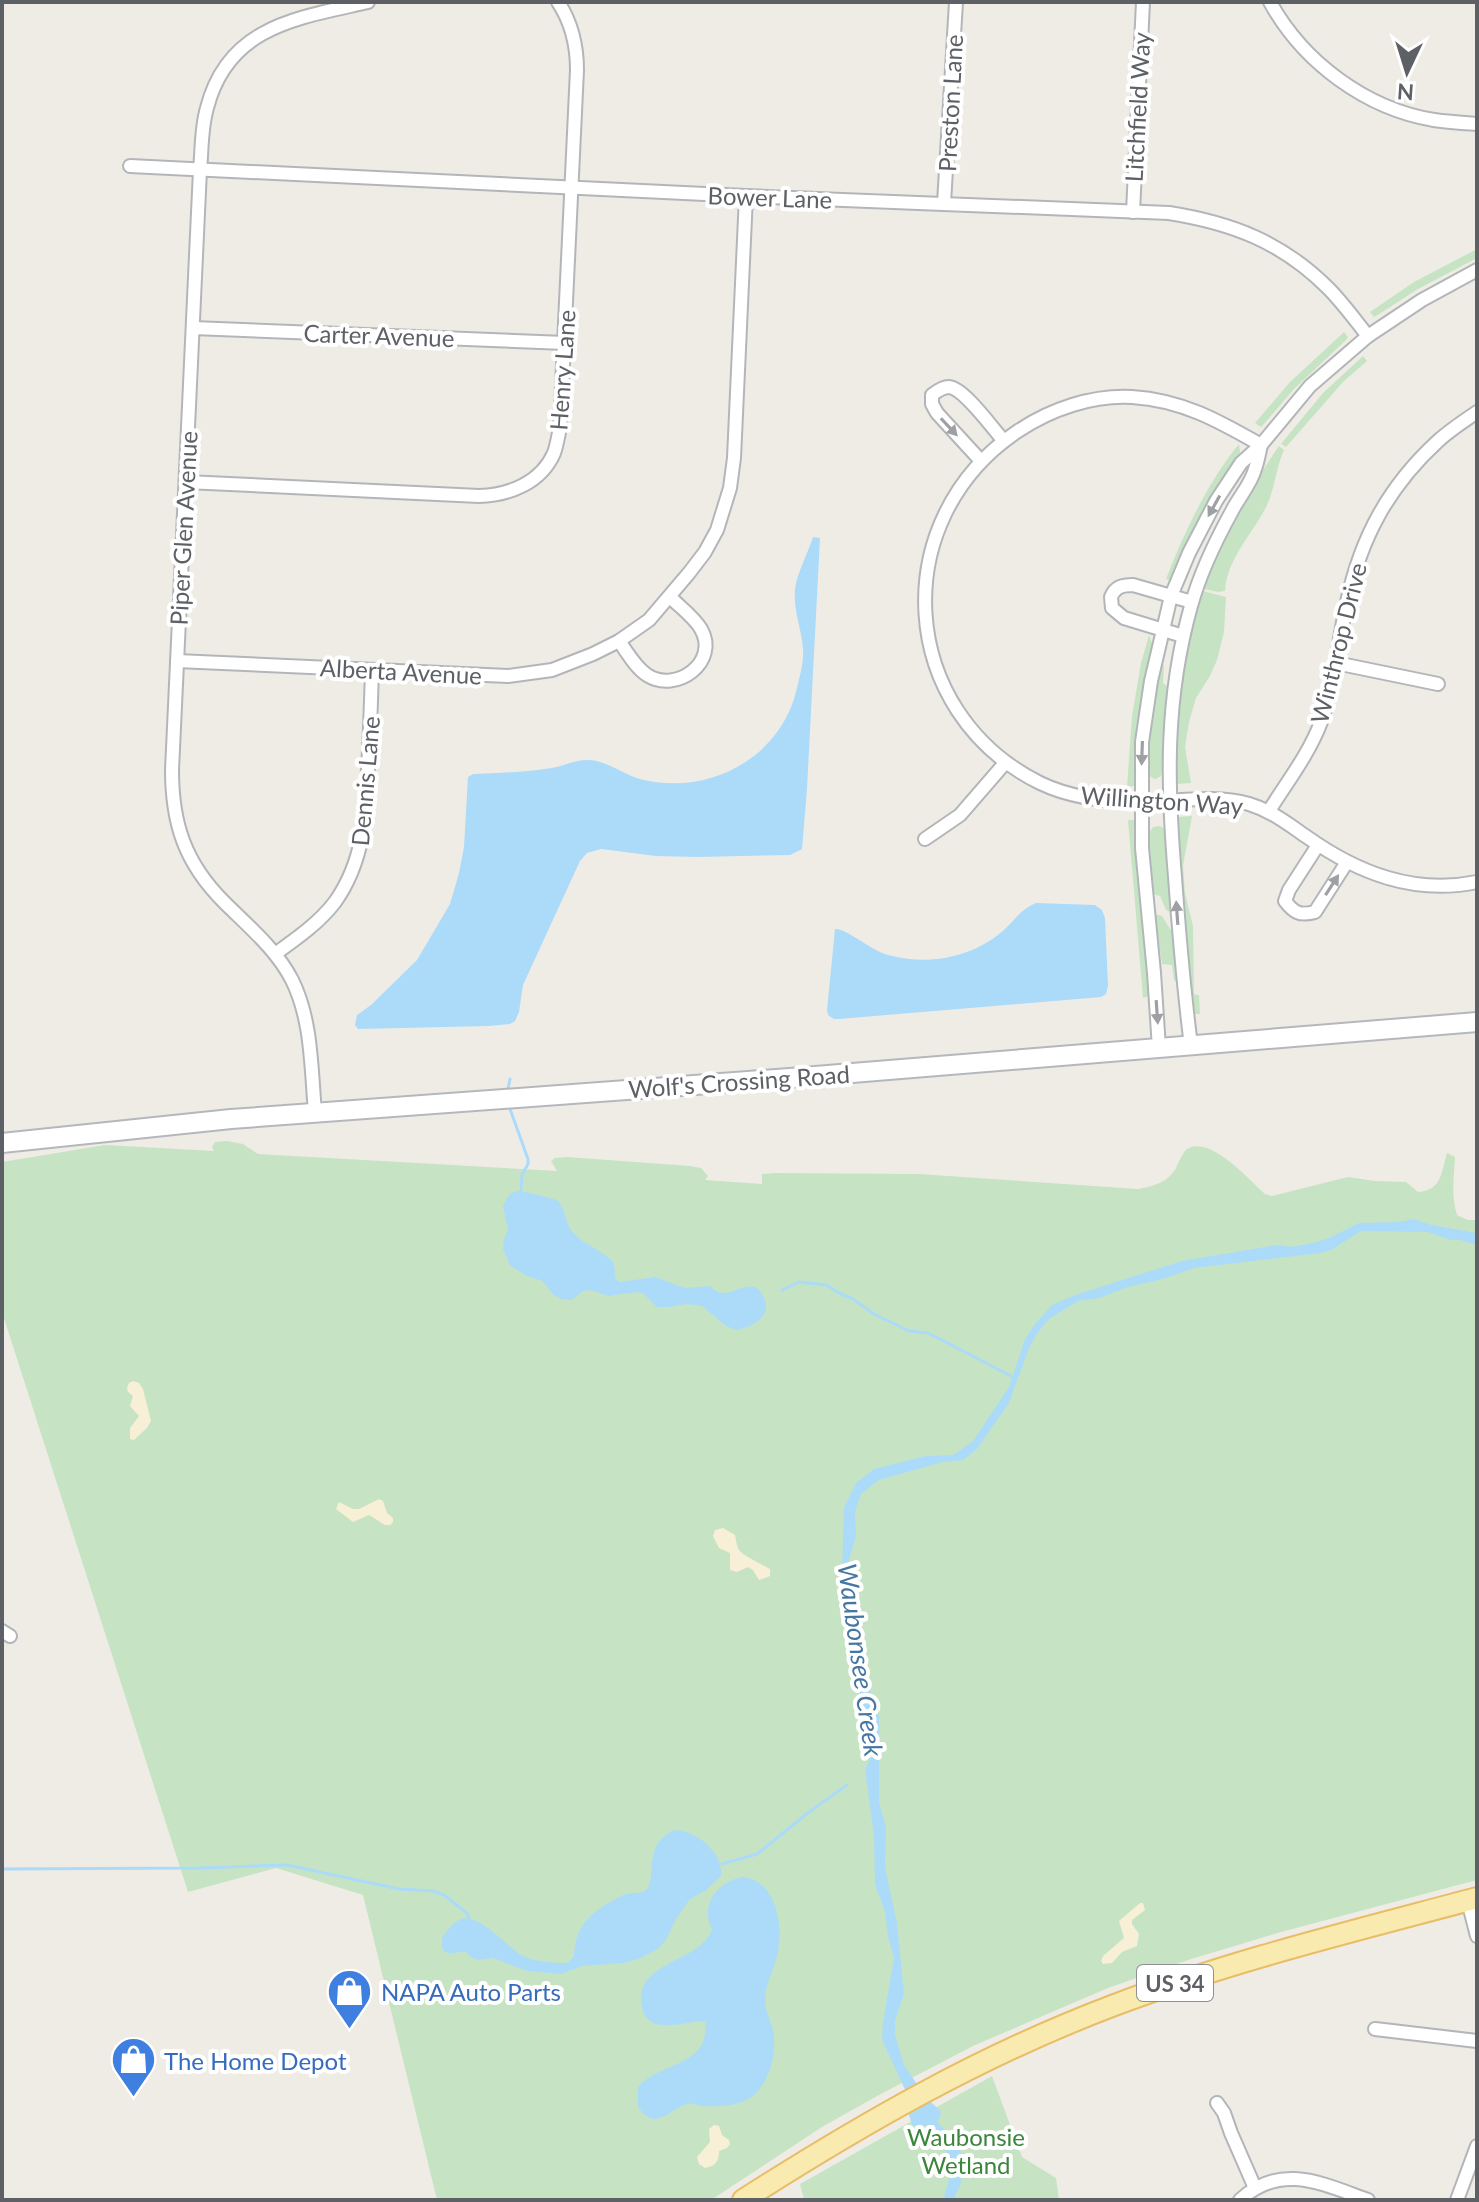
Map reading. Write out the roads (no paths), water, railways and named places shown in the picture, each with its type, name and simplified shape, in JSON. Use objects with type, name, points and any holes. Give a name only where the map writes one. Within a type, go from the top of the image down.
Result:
[{"type":"main road","name":"Wolf's Crossing Road","points":[[2,1143],[315,1112],[1477,1022]]},
{"type":"main road","name":"US 34","points":[[743,2200],[887,2111],[945,2080],[1079,2018],[1175,1983],[1273,1953],[1472,1900]]},
{"type":"street","name":"Piper Glen Avenue","points":[[315,1112],[308,1032],[293,982],[275,954],[207,884],[192,863],[176,822],[172,792],[200,170],[210,96],[222,72],[240,50],[263,32],[289,20],[368,2]]},
{"type":"street","name":"Henry Lane","points":[[186,482],[479,496],[509,492],[540,473],[553,454],[560,428],[577,58],[573,32],[558,2]]},
{"type":"street","name":"Preston Lane","points":[[944,203],[956,2]]},
{"type":"street","name":"Litchfield Way","points":[[1133,212],[1143,2]]},
{"type":"street","points":[[1270,2],[1308,54],[1347,86],[1409,114],[1477,124]]},
{"type":"street","name":"Bower Lane","points":[[130,166],[1169,213],[1208,219],[1252,234],[1293,259],[1328,288],[1368,336]]},
{"type":"street","name":"Alberta Avenue","points":[[177,661],[508,676],[552,670],[593,654],[649,620],[705,552],[717,530],[730,488],[746,196]]},
{"type":"street","points":[[1159,1048],[1142,848],[1142,742],[1171,596],[1216,501],[1241,463],[1261,445],[1310,386],[1368,336],[1422,300],[1477,270]]},
{"type":"street","name":"Carter Avenue","points":[[193,328],[565,343]]},
{"type":"street","points":[[981,461],[937,413],[932,404],[932,395],[949,387],[960,391],[1004,441]]},
{"type":"street","name":"Willington Way","points":[[1261,445],[1216,419],[1181,405],[1131,397],[1084,401],[1039,417],[1004,441],[981,461],[952,501],[935,537],[926,574],[924,609],[931,653],[945,691],[971,730],[1005,763],[1063,792],[1086,798],[1141,802],[1208,798],[1235,801],[1269,811],[1359,869],[1409,883],[1433,886],[1477,882]]},
{"type":"street","name":"Winthrop Drive","points":[[1269,811],[1309,748],[1320,724],[1357,560],[1380,510],[1404,475],[1440,439],[1477,412]]},
{"type":"street","points":[[1191,1046],[1169,800],[1171,719],[1183,636],[1192,602],[1231,512],[1255,471],[1261,445]]},
{"type":"street","points":[[1183,636],[1117,614],[1112,608],[1111,597],[1118,588],[1133,585],[1192,602]]},
{"type":"street","points":[[619,641],[637,667],[649,677],[676,680],[692,674],[702,662],[705,646],[702,631],[670,597]]},
{"type":"street","points":[[1336,663],[1438,684]]},
{"type":"street","name":"Dennis Lane","points":[[275,954],[333,904],[358,857],[366,813],[372,670]]},
{"type":"street","points":[[925,839],[960,815],[1005,763]]},
{"type":"street","points":[[1318,845],[1289,890],[1285,901],[1292,911],[1303,915],[1315,912],[1347,862]]},
{"type":"street","points":[[1472,1900],[1477,1936]]},
{"type":"street","points":[[1375,2029],[1477,2041]]},
{"type":"street","points":[[1217,2103],[1255,2188]]},
{"type":"street","points":[[1457,2200],[1474,2164],[1477,2146]]},
{"type":"street","points":[[1240,2200],[1255,2188],[1277,2179],[1303,2179],[1368,2200]]},
{"type":"water","points":[[813,537],[820,538],[802,849],[790,855],[698,857],[656,856],[601,849],[587,853],[580,861],[523,985],[515,1021],[489,1026],[358,1029],[355,1025],[357,1015],[417,960],[450,904],[464,847],[468,777],[473,774],[552,768],[587,760],[644,780],[693,782],[738,766],[758,753],[774,736],[787,715],[801,671],[803,650],[795,592]]},
{"type":"water","points":[[1036,903],[1095,905],[1102,910],[1105,918],[1106,994],[1101,997],[839,1019],[828,1015],[835,929],[888,955],[934,959],[964,953],[991,940]]},
{"type":"water","points":[[516,1191],[558,1201],[571,1230],[612,1261],[615,1278],[619,1282],[656,1277],[684,1288],[710,1286],[721,1293],[756,1287],[766,1302],[764,1315],[753,1324],[736,1330],[726,1326],[702,1306],[657,1307],[644,1294],[637,1292],[608,1296],[591,1290],[583,1291],[572,1300],[561,1299],[542,1281],[510,1265],[503,1249],[508,1230],[503,1206],[509,1195]]},
{"type":"water","name":"Waubonsee Creek","points":[[1414,1219],[1477,1233],[1477,1245],[1428,1232],[1361,1231],[1331,1250],[1320,1253],[1194,1268],[1099,1298],[1078,1301],[1049,1319],[1038,1332],[1009,1403],[977,1449],[963,1460],[943,1462],[879,1480],[861,1494],[855,1512],[856,1536],[849,1567],[861,1627],[866,1678],[879,1717],[879,1803],[886,1827],[885,1867],[897,1923],[904,1994],[895,2020],[895,2035],[904,2065],[927,2099],[940,2110],[937,2122],[959,2148],[963,2162],[960,2184],[955,2200],[946,2200],[949,2158],[927,2126],[912,2125],[908,2096],[882,2040],[894,1958],[885,1912],[875,1884],[874,1836],[865,1770],[869,1761],[870,1731],[860,1696],[842,1573],[844,1507],[856,1483],[874,1469],[925,1456],[953,1455],[973,1441],[1009,1387],[1025,1339],[1052,1305],[1182,1261],[1279,1245],[1290,1247],[1313,1243],[1359,1223]]},
{"type":"water","points":[[675,1830],[692,1834],[714,1852],[721,1876],[705,1891],[690,1899],[666,1940],[659,1948],[641,1958],[623,1963],[582,1966],[561,1974],[527,1971],[493,1958],[478,1960],[466,1952],[448,1953],[443,1949],[442,1938],[447,1930],[456,1921],[467,1919],[484,1925],[523,1956],[539,1961],[567,1963],[574,1957],[577,1938],[589,1918],[621,1896],[646,1890],[654,1852],[664,1836]]},
{"type":"water","points":[[743,1877],[764,1887],[778,1917],[778,1952],[765,2000],[774,2038],[769,2072],[761,2087],[745,2101],[717,2106],[687,2104],[661,2118],[650,2118],[638,2107],[638,2087],[692,2055],[704,2037],[705,2022],[666,2025],[651,2021],[642,2007],[642,1992],[647,1980],[657,1971],[705,1940],[712,1929],[708,1911],[713,1896],[726,1883]]},
{"type":"waterway","points":[[508,1089],[510,1079]]},
{"type":"waterway","points":[[510,1109],[528,1159],[521,1190]]},
{"type":"waterway","points":[[782,1290],[799,1282],[826,1285],[874,1314],[909,1331],[928,1333],[1015,1378]]},
{"type":"waterway","points":[[722,1864],[757,1854],[847,1785]]},
{"type":"waterway","points":[[2,1869],[287,1865],[399,1889],[433,1891],[444,1895],[467,1913],[469,1919]]},
{"type":"place","name":"NAPA Auto Parts","points":[[350,2030]]},
{"type":"place","name":"The Home Depot","points":[[133,2099]]},
{"type":"park label","name":"Waubonsie Wetland","points":[[966,2150]]}]
